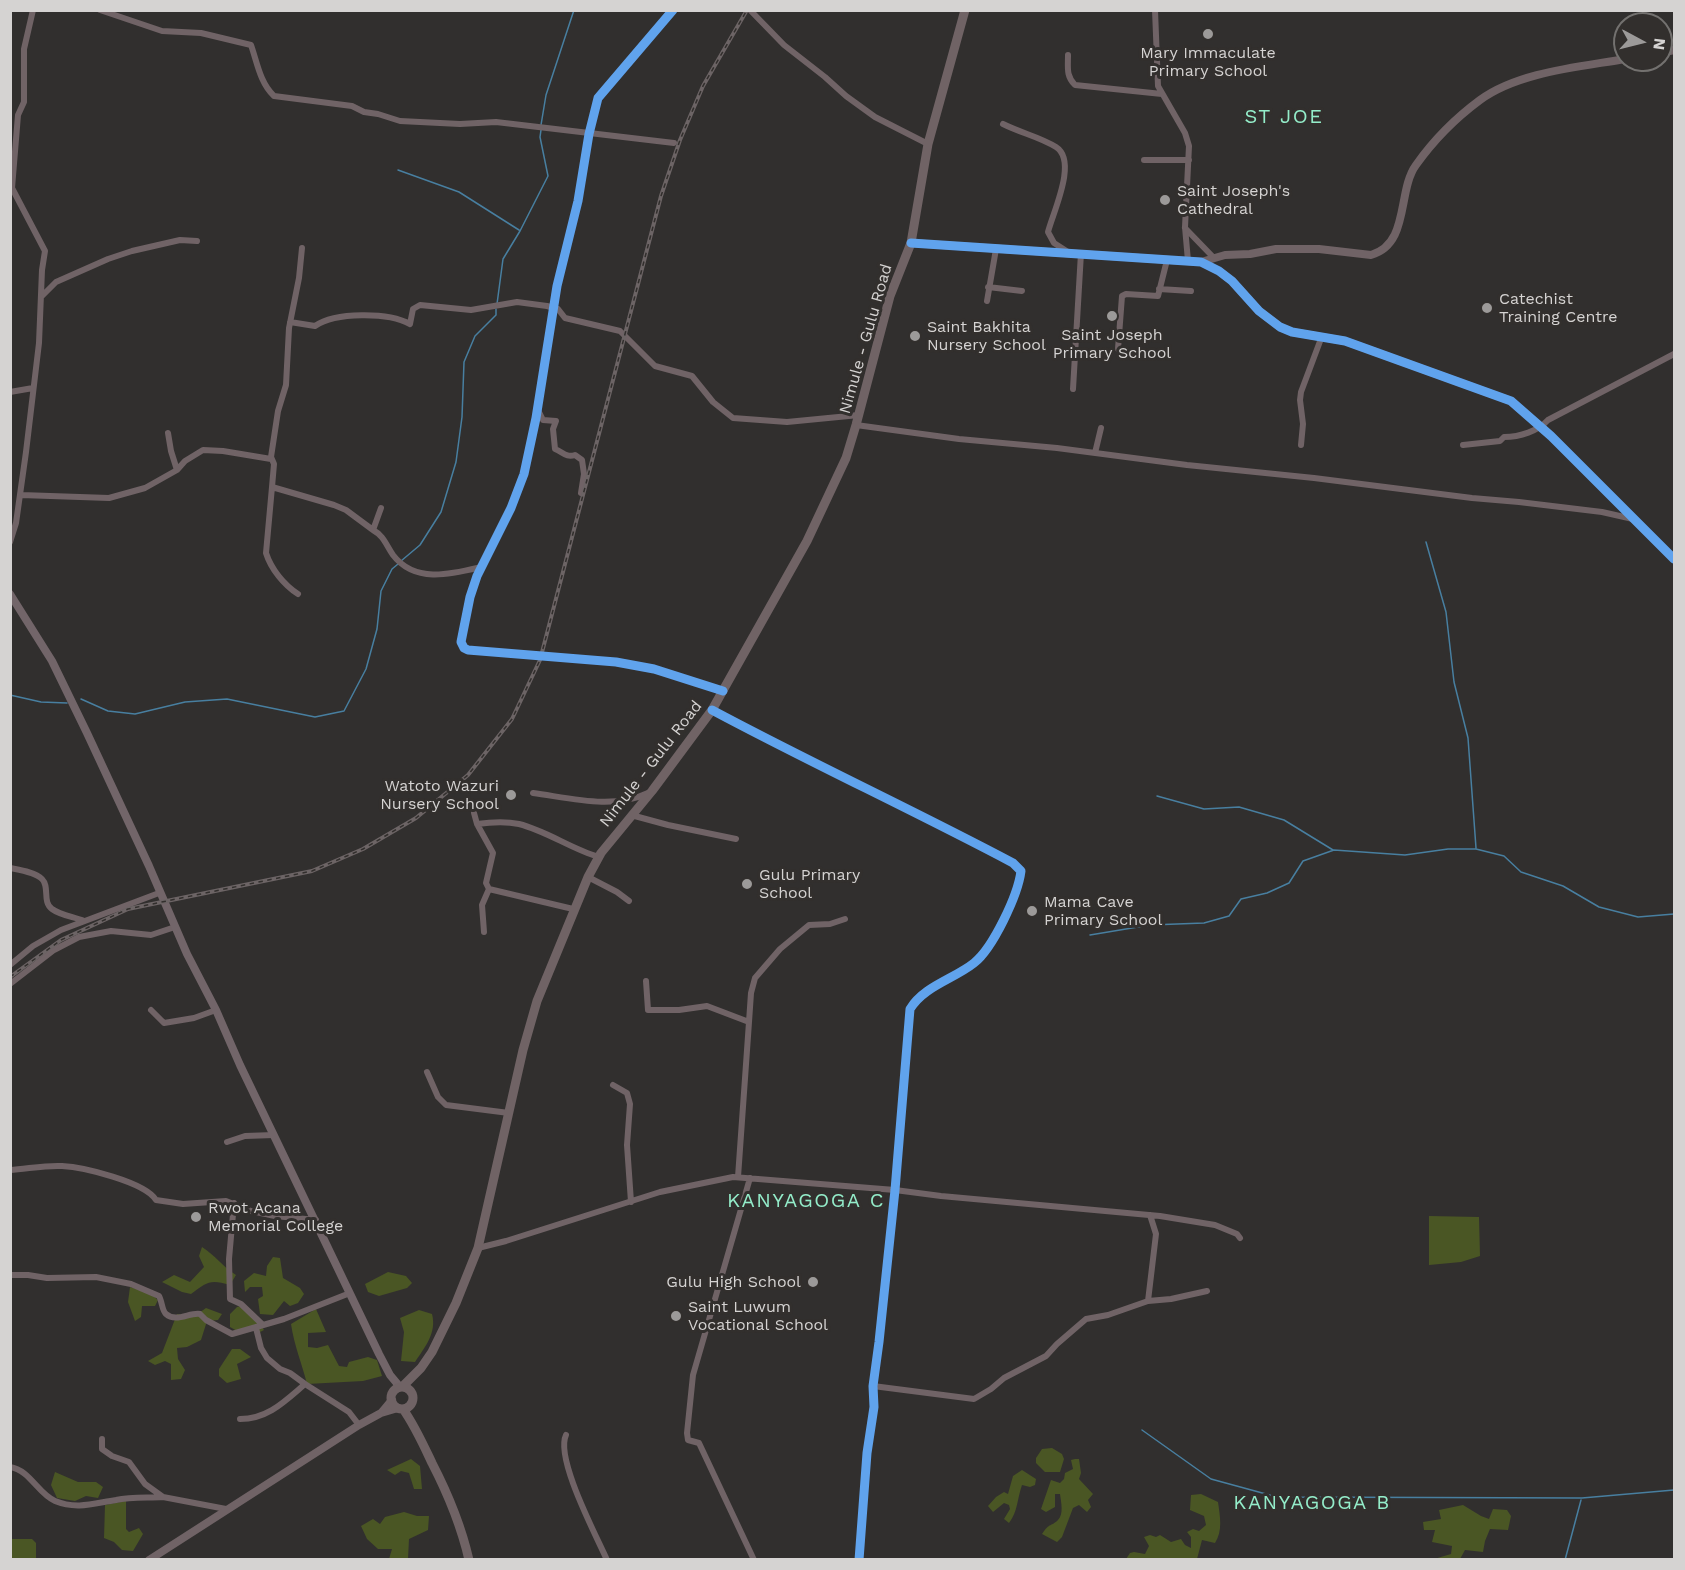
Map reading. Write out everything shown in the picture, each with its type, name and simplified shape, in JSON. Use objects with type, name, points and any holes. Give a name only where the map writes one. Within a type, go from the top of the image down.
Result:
[{"type":"main road","name":"Nimule - Gulu Road","points":[[397,1391],[421,1368],[432,1352],[456,1303],[478,1248],[523,1050],[537,1001],[588,877],[599,857],[712,710],[807,541],[846,458],[890,296],[911,243],[928,144],[964,10]]},
{"type":"main road","points":[[10,594],[52,661],[149,866],[175,927],[449,1497],[469,1560]]},
{"type":"main road","name":"Nimule - Gulu Road","points":[[404,1407],[413,1398],[412,1393],[421,1368]]},
{"type":"main road","points":[[397,1391],[407,1388],[412,1393]]},
{"type":"street","points":[[10,542],[21,495],[39,343],[45,251],[12,188],[18,115],[24,102],[24,49],[33,10]]},
{"type":"street","points":[[100,10],[162,32],[201,33],[251,45],[266,87],[274,96],[352,106],[364,112],[400,121],[460,124],[496,122],[674,143]]},
{"type":"street","points":[[673,10],[603,91],[595,109],[578,201],[553,309],[537,407],[520,486],[481,567],[470,597],[460,638],[464,648],[635,665],[723,691]]},
{"type":"street","points":[[750,10],[784,45],[846,96],[875,117],[928,144]]},
{"type":"street","points":[[1155,10],[1157,78],[1162,94],[1188,139],[1185,227],[1188,261]]},
{"type":"street","points":[[1068,55],[1067,74],[1075,85],[1162,94]]},
{"type":"street","points":[[911,243],[1201,262],[1225,255],[1250,254],[1283,248],[1319,249],[1371,255],[1387,244],[1395,233],[1400,221],[1408,178],[1415,165],[1447,129],[1480,100],[1500,88],[1531,77],[1613,61]]},
{"type":"street","points":[[1004,124],[1035,136],[1063,153],[1066,165],[1064,179],[1048,232],[1054,243],[1068,252]]},
{"type":"street","points":[[1144,160],[1189,160]]},
{"type":"street","points":[[1185,227],[1214,258]]},
{"type":"street","points":[[41,298],[56,282],[108,259],[180,240],[197,241]]},
{"type":"street","points":[[298,594],[285,584],[266,554],[274,464],[271,459],[278,411],[286,385],[290,322],[299,278],[302,248]]},
{"type":"street","points":[[987,301],[996,249]]},
{"type":"street","points":[[1073,389],[1081,253]]},
{"type":"street","points":[[1118,349],[1122,296],[1125,294],[1158,296],[1167,260]]},
{"type":"street","points":[[1201,262],[1232,281],[1259,311],[1280,327],[1292,332],[1345,341],[1500,395],[1511,401],[1674,559]]},
{"type":"street","points":[[988,287],[1022,291]]},
{"type":"street","points":[[1159,289],[1191,291]]},
{"type":"street","points":[[290,322],[315,326],[325,319],[354,315],[386,316],[410,324],[413,309],[420,305],[471,310],[517,302],[547,306],[558,309],[565,318],[622,332],[655,366],[692,376],[713,402],[733,418],[799,422],[859,415]]},
{"type":"street","points":[[1301,445],[1303,424],[1301,392],[1322,336]]},
{"type":"street","points":[[1462,445],[1500,441],[1504,437],[1514,437],[1541,428],[1548,420],[1594,398],[1674,354]]},
{"type":"street","points":[[10,392],[33,388]]},
{"type":"street","points":[[537,407],[543,420],[555,419],[556,421],[553,429],[555,448],[563,454],[575,455],[582,460],[584,474],[581,493]]},
{"type":"street","points":[[856,426],[1590,511],[1636,520]]},
{"type":"street","points":[[1095,453],[1101,428]]},
{"type":"street","points":[[168,433],[177,470]]},
{"type":"street","points":[[21,495],[109,498],[145,488],[177,470],[185,461],[203,450],[271,459]]},
{"type":"street","points":[[272,487],[346,510],[383,537],[396,559],[411,570],[440,575],[481,567]]},
{"type":"street","points":[[373,530],[381,508]]},
{"type":"street","points":[[712,710],[1013,862],[1021,871],[1007,911],[987,950],[974,963],[928,991],[910,1009],[895,1190],[881,1331],[873,1386],[874,1407],[867,1453],[859,1560]]},
{"type":"street","points":[[533,793],[606,801],[631,801],[652,791]]},
{"type":"street","points":[[474,813],[477,824],[493,853],[486,883],[489,889]]},
{"type":"street","points":[[631,815],[736,839]]},
{"type":"street","points":[[477,824],[499,822],[517,824],[540,831],[599,857]]},
{"type":"street","points":[[10,868],[25,871],[42,879],[48,904],[52,909],[84,921]]},
{"type":"street","points":[[588,877],[629,901]]},
{"type":"street","points":[[489,889],[573,909]]},
{"type":"street","points":[[484,932],[482,905],[489,889]]},
{"type":"street","points":[[10,965],[33,946],[62,930],[159,893]]},
{"type":"street","points":[[738,1177],[748,1022],[755,978],[780,949],[809,925],[830,924],[845,919]]},
{"type":"street","points":[[10,984],[54,950],[86,935],[111,931],[151,935],[175,927]]},
{"type":"street","points":[[646,981],[648,1010],[679,1010],[707,1006],[748,1022]]},
{"type":"street","points":[[151,1010],[164,1023],[194,1018],[216,1010]]},
{"type":"street","points":[[427,1072],[438,1097],[446,1105],[509,1113]]},
{"type":"street","points":[[614,1085],[627,1093],[630,1104],[627,1145],[631,1202]]},
{"type":"street","points":[[227,1142],[245,1136],[274,1135]]},
{"type":"street","points":[[10,1170],[64,1166],[112,1176],[152,1194],[156,1200],[168,1203],[218,1201],[234,1203],[251,1211],[275,1216],[316,1220]]},
{"type":"street","points":[[478,1248],[660,1192],[690,1184],[738,1177],[1150,1215],[1215,1225],[1237,1234],[1240,1238]]},
{"type":"street","points":[[750,1178],[695,1369],[691,1386],[687,1433],[688,1440],[699,1443],[754,1560]]},
{"type":"street","points":[[234,1203],[229,1259],[230,1299],[241,1304],[263,1325]]},
{"type":"street","points":[[1148,1301],[1156,1234],[1150,1215]]},
{"type":"street","points":[[10,1275],[47,1278],[96,1277],[131,1284],[157,1295],[165,1313],[171,1317],[178,1318],[197,1313],[232,1334],[256,1328],[350,1293]]},
{"type":"street","points":[[873,1386],[974,1399],[1004,1378],[1046,1356],[1086,1319],[1108,1315],[1148,1301],[1172,1299],[1207,1291]]},
{"type":"street","points":[[256,1328],[261,1348],[267,1358],[280,1369],[290,1373],[349,1412],[359,1425]]},
{"type":"street","points":[[240,1419],[258,1417],[277,1408],[305,1384]]},
{"type":"street","points":[[381,1413],[397,1391]]},
{"type":"street","points":[[149,1560],[359,1425],[381,1413],[404,1407]]},
{"type":"street","points":[[566,1435],[563,1448],[569,1474],[607,1560]]},
{"type":"street","points":[[102,1439],[102,1449],[115,1458],[129,1462],[146,1484],[163,1497]]},
{"type":"street","points":[[10,1467],[20,1470],[52,1499],[59,1502],[91,1506],[115,1500],[163,1497],[226,1509]]},
{"type":"green space","points":[[1429,1216],[1479,1217],[1480,1256],[1461,1262],[1429,1265]]},
{"type":"green space","points":[[202,1247],[236,1275],[230,1285],[218,1282],[209,1283],[191,1294],[162,1282],[174,1275],[190,1282],[204,1267],[199,1256]]},
{"type":"green space","points":[[273,1257],[280,1258],[283,1278],[300,1288],[304,1294],[298,1303],[290,1306],[284,1301],[273,1315],[260,1314],[258,1299],[263,1296],[262,1287],[250,1287],[245,1292],[244,1281],[254,1273],[266,1276],[267,1266]]},
{"type":"green space","points":[[388,1272],[406,1276],[412,1283],[407,1288],[379,1296],[368,1292],[365,1284]]},
{"type":"green space","points":[[130,1287],[150,1293],[158,1300],[155,1306],[142,1306],[141,1317],[135,1321],[128,1302]]},
{"type":"green space","points":[[244,1305],[264,1330],[258,1333],[249,1327],[237,1331],[230,1327],[230,1314],[237,1307]]},
{"type":"green space","points":[[206,1308],[222,1314],[218,1320],[207,1321],[201,1340],[187,1347],[177,1348],[178,1359],[185,1370],[181,1379],[171,1380],[171,1364],[165,1361],[155,1365],[148,1361],[162,1353],[177,1314],[196,1315]]},
{"type":"green space","points":[[316,1309],[326,1332],[308,1333],[308,1347],[317,1348],[328,1345],[339,1366],[347,1367],[349,1362],[368,1357],[377,1360],[382,1376],[363,1381],[307,1384],[291,1324]]},
{"type":"green space","points":[[419,1310],[432,1314],[431,1334],[415,1362],[401,1361],[404,1332],[400,1318]]},
{"type":"green space","points":[[232,1349],[240,1349],[251,1357],[237,1364],[241,1379],[227,1383],[219,1376],[219,1369]]},
{"type":"green space","points":[[1052,1448],[1062,1454],[1064,1459],[1060,1472],[1045,1472],[1036,1463],[1036,1458],[1042,1449]]},
{"type":"green space","points":[[411,1459],[420,1466],[422,1489],[414,1489],[409,1473],[401,1471],[395,1475],[387,1470]]},
{"type":"green space","points":[[1079,1459],[1081,1473],[1079,1479],[1093,1494],[1088,1500],[1091,1507],[1087,1512],[1079,1505],[1073,1508],[1062,1537],[1057,1542],[1042,1534],[1061,1515],[1060,1494],[1055,1494],[1055,1507],[1046,1512],[1041,1509],[1051,1480],[1060,1483],[1065,1473],[1073,1469],[1071,1460]]},
{"type":"green space","points":[[1022,1470],[1036,1479],[1035,1485],[1030,1487],[1022,1485],[1016,1509],[1009,1523],[1004,1519],[1010,1509],[1009,1505],[1004,1503],[993,1512],[988,1506],[1004,1492],[1008,1494],[1013,1476]]},
{"type":"green space","points":[[55,1472],[78,1482],[96,1482],[103,1487],[98,1498],[86,1496],[75,1501],[57,1498],[51,1485]]},
{"type":"green space","points":[[1201,1494],[1218,1502],[1220,1528],[1215,1543],[1202,1540],[1197,1559],[1126,1559],[1130,1553],[1145,1554],[1149,1546],[1144,1537],[1150,1535],[1156,1537],[1160,1535],[1171,1542],[1181,1539],[1191,1548],[1191,1537],[1187,1532],[1193,1529],[1199,1531],[1206,1525],[1204,1516],[1190,1510],[1191,1495]]},
{"type":"green space","points":[[126,1501],[126,1529],[129,1532],[139,1528],[143,1534],[133,1551],[122,1550],[114,1542],[104,1538],[105,1505]]},
{"type":"green space","points":[[1463,1505],[1489,1519],[1493,1509],[1507,1510],[1511,1516],[1508,1530],[1490,1529],[1483,1552],[1465,1550],[1460,1559],[1434,1559],[1451,1554],[1452,1546],[1432,1542],[1435,1530],[1424,1530],[1423,1522],[1441,1519],[1439,1510]]},
{"type":"green space","points":[[404,1512],[417,1516],[429,1516],[428,1530],[409,1539],[408,1559],[389,1559],[392,1549],[378,1549],[367,1539],[361,1526],[373,1519],[380,1524],[385,1517]]},
{"type":"green space","points":[[12,1539],[32,1539],[36,1543],[36,1559],[11,1559]]},
{"type":"waterway","points":[[541,125],[546,95],[574,10]]},
{"type":"waterway","points":[[497,304],[503,259],[548,176],[540,137],[541,130]]},
{"type":"waterway","points":[[398,170],[459,192],[519,230]]},
{"type":"waterway","points":[[401,561],[420,545],[441,512],[456,462],[462,417],[464,362],[475,336],[496,315],[496,309]]},
{"type":"waterway","points":[[1426,542],[1446,612],[1454,682],[1468,738],[1476,848]]},
{"type":"waterway","points":[[81,699],[108,711],[135,714],[185,702],[227,699],[315,717],[344,711],[366,669],[377,629],[381,591],[392,569],[398,564]]},
{"type":"waterway","points":[[10,695],[41,702],[67,703]]},
{"type":"waterway","points":[[1157,796],[1204,809],[1239,807],[1284,820],[1333,850]]},
{"type":"waterway","points":[[1090,935],[1150,925],[1204,923],[1229,916],[1241,899],[1267,893],[1289,883],[1303,861],[1334,850],[1405,855],[1448,849],[1476,849],[1504,856],[1521,872],[1563,886],[1599,907],[1638,917],[1674,914]]},
{"type":"waterway","points":[[1142,1430],[1211,1479],[1277,1497],[1582,1498],[1674,1490]]},
{"type":"waterway","points":[[1565,1560],[1581,1500]]},
{"type":"railway","points":[[10,977],[61,940],[128,909],[312,871],[363,849],[416,818],[468,775],[512,719],[540,660],[661,196],[680,140],[703,86],[747,10]]},
{"type":"cycle path","points":[[673,10],[598,98],[589,134],[578,201],[557,286],[536,418],[524,474],[511,508],[477,576],[470,597],[461,642],[468,650],[616,662],[654,669],[723,691]]},
{"type":"cycle path","points":[[911,243],[1201,262],[1232,281],[1259,311],[1280,327],[1292,332],[1345,341],[1511,401],[1551,436],[1674,559]]},
{"type":"cycle path","points":[[712,710],[975,843],[1013,863],[1021,871],[1015,893],[1003,920],[981,956],[966,969],[923,994],[910,1009],[895,1190],[873,1386],[874,1407],[867,1453],[859,1560]]},
{"type":"place","name":"Mary Immaculate Primary School","points":[[1208,34]]},
{"type":"place","name":"Saint Joseph's Cathedral","points":[[1165,200]]},
{"type":"place","name":"Catechist Training Centre","points":[[1487,308]]},
{"type":"place","name":"Saint Joseph Primary School","points":[[1112,316]]},
{"type":"place","name":"Saint Bakhita Nursery School","points":[[915,336]]},
{"type":"place","name":"Watoto Wazuri Nursery School","points":[[511,795]]},
{"type":"place","name":"Gulu Primary School","points":[[747,884]]},
{"type":"place","name":"Mama Cave Primary School","points":[[1032,911]]},
{"type":"place","name":"Rwot Acana Memorial College","points":[[196,1217]]},
{"type":"place","name":"Gulu High School","points":[[813,1282]]},
{"type":"place","name":"Saint Luwum Vocational School","points":[[676,1316]]},
{"type":"district","name":"ST JOE","points":[[1284,117]]},
{"type":"district","name":"KANYAGOGA C","points":[[806,1201]]},
{"type":"district","name":"KANYAGOGA B","points":[[1312,1503]]}]
